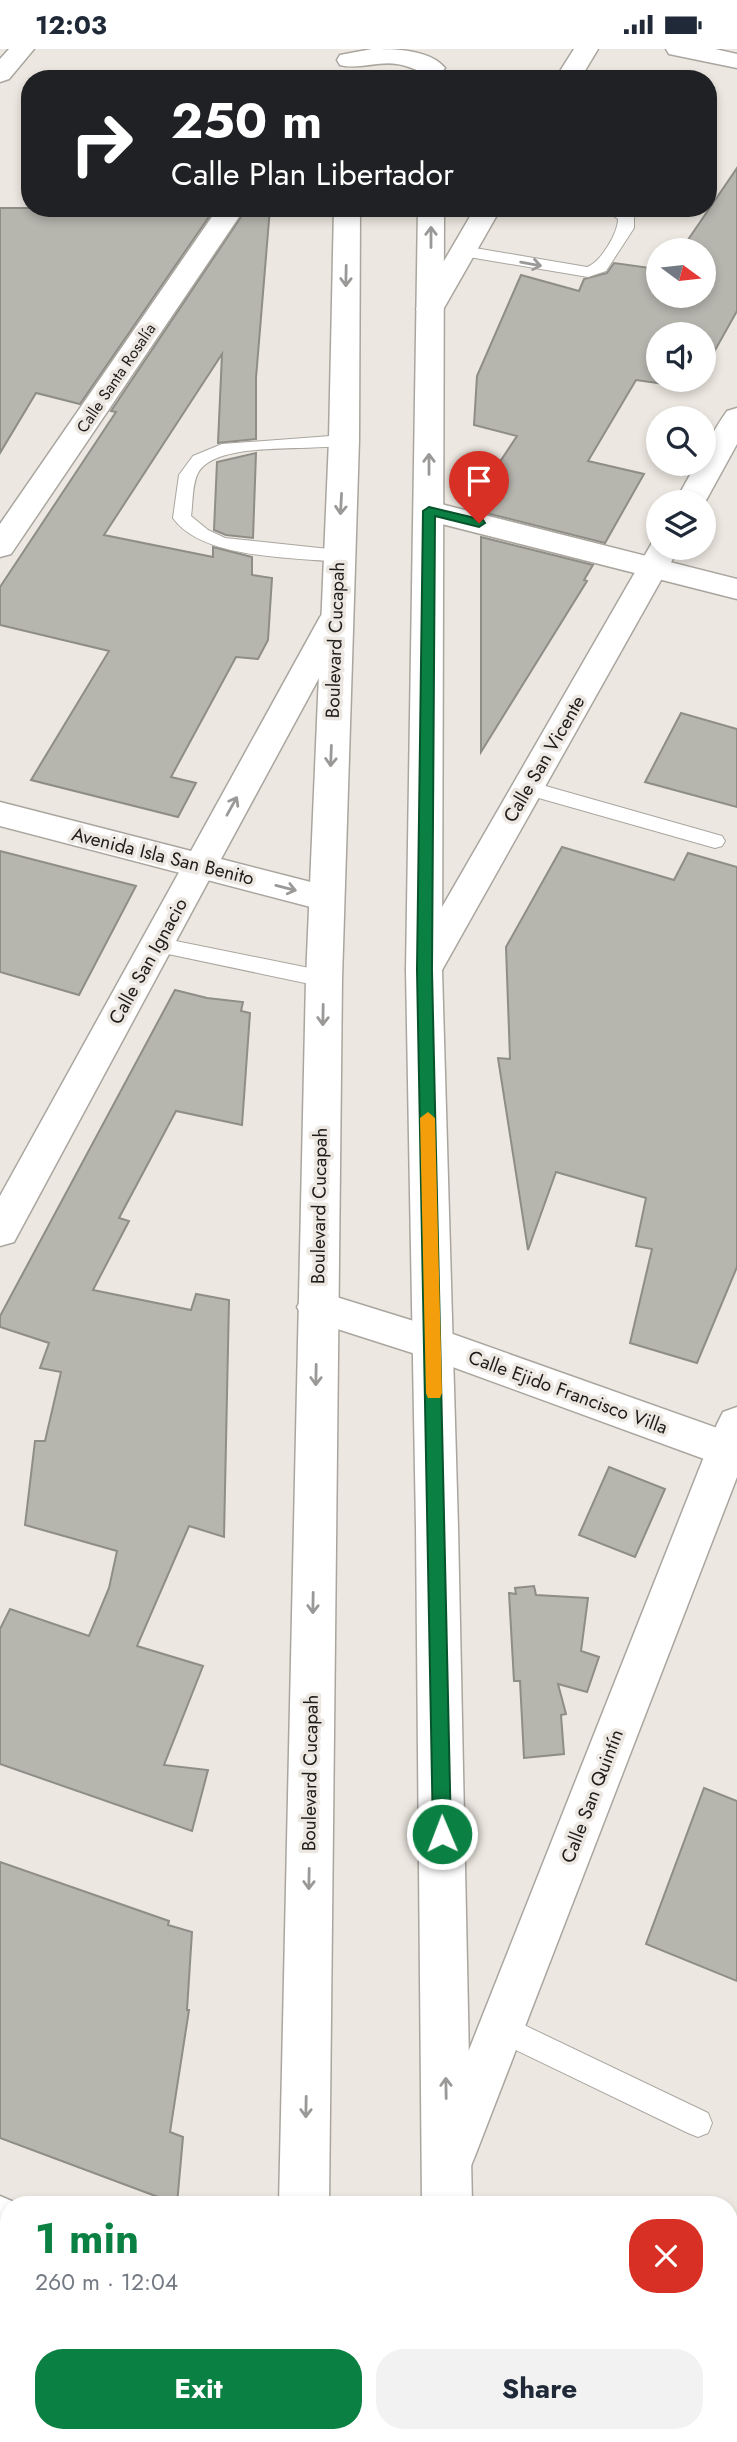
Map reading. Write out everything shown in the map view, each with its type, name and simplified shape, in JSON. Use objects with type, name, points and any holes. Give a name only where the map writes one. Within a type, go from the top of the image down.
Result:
[{"type":"main road","points":[[0,73],[22,49]]},
{"type":"main road","points":[[572,70],[586,49]]},
{"type":"main road","points":[[678,49],[737,61]]},
{"type":"main road","points":[[350,63],[379,54],[411,57],[433,65]]},
{"type":"main road","name":"Calle Santa Rosalía","points":[[0,547],[226,217]]},
{"type":"main road","name":"Boulevard Cucapah","points":[[304,2196],[324,979],[344,440],[347,217]]},
{"type":"main road","points":[[431,217],[424,970],[447,2187]]},
{"type":"main road","points":[[430,309],[483,217]]},
{"type":"main road","points":[[697,490],[737,417]]},
{"type":"main road","points":[[429,511],[646,554]]},
{"type":"main road","name":"Calle San Vicente","points":[[424,970],[657,560]]},
{"type":"main road","points":[[666,560],[737,589]]},
{"type":"main road","name":"Calle San Ignacio","points":[[0,1231],[336,617]]},
{"type":"main road","name":"Avenida Isla San Benito","points":[[0,814],[326,898]]},
{"type":"main road","name":"Calle Ejido Francisco Villa","points":[[317,1307],[733,1442]]},
{"type":"main road","name":"Calle San Quintín","points":[[447,2187],[501,2028],[733,1442]]},
{"type":"lane","points":[[463,251],[588,272],[600,268],[626,228],[626,217]]},
{"type":"lane","points":[[338,556],[221,543],[202,534],[182,518],[188,475],[199,460],[211,454],[222,449],[344,440]]},
{"type":"lane","points":[[528,788],[715,841]]},
{"type":"lane","points":[[156,945],[324,979]]},
{"type":"lane","points":[[501,2028],[698,2123]]},
{"type":"building","points":[[737,168],[737,311],[716,349],[716,322],[646,322],[646,381],[636,380],[588,461],[644,474],[605,543],[482,512],[482,489],[517,436],[474,425],[477,376],[521,275],[579,291],[584,279],[607,273],[614,263],[646,267],[646,308],[716,308],[716,238],[689,238],[704,217],[717,217],[717,197]]},
{"type":"building","points":[[0,208],[21,208],[21,217],[209,217],[80,404],[36,393],[0,453]]},
{"type":"building","points":[[241,217],[269,217],[256,378],[256,439],[218,443],[222,354],[104,535],[213,557],[213,547],[252,557],[252,575],[272,578],[268,640],[258,659],[236,657],[171,777],[196,783],[178,817],[31,780],[109,651],[0,625],[0,587],[116,412],[111,411]]},
{"type":"building","points":[[256,453],[253,538],[226,535],[214,530],[217,462]]},
{"type":"building","points":[[481,537],[593,565],[584,580],[587,581],[481,752]]},
{"type":"building","points":[[681,713],[737,729],[737,807],[645,782]]},
{"type":"building","points":[[562,847],[674,880],[688,853],[737,867],[737,1267],[697,1363],[630,1343],[652,1249],[636,1246],[646,1198],[556,1172],[528,1250],[498,1058],[510,1059],[506,947]]},
{"type":"building","points":[[0,851],[136,886],[79,995],[0,972]]},
{"type":"building","points":[[175,990],[207,998],[243,1002],[241,1011],[250,1013],[242,1125],[176,1111],[119,1218],[129,1221],[93,1290],[191,1310],[196,1294],[229,1300],[224,1537],[189,1526],[137,1646],[203,1666],[164,1765],[208,1770],[192,1831],[0,1764],[0,1629],[10,1609],[89,1636],[109,1588],[117,1551],[25,1525],[35,1441],[45,1441],[61,1372],[40,1368],[49,1343],[0,1327],[0,1316]]},
{"type":"building","points":[[609,1467],[665,1489],[635,1557],[579,1535]]},
{"type":"building","points":[[534,1586],[536,1595],[588,1598],[581,1651],[599,1657],[587,1692],[558,1684],[566,1714],[561,1715],[564,1754],[524,1758],[520,1681],[514,1681],[509,1593],[516,1594],[515,1588]]},
{"type":"building","points":[[704,1788],[737,1801],[737,1981],[646,1944]]},
{"type":"building","points":[[0,1862],[169,1921],[168,1925],[192,1932],[189,2010],[170,2132],[183,2137],[178,2196],[156,2196],[0,2138]]},
{"type":"slow traffic","points":[[428,1118],[434,1393]]},
{"type":"route","points":[[442,1834],[438,1527],[424,970],[429,511],[479,523]]}]
